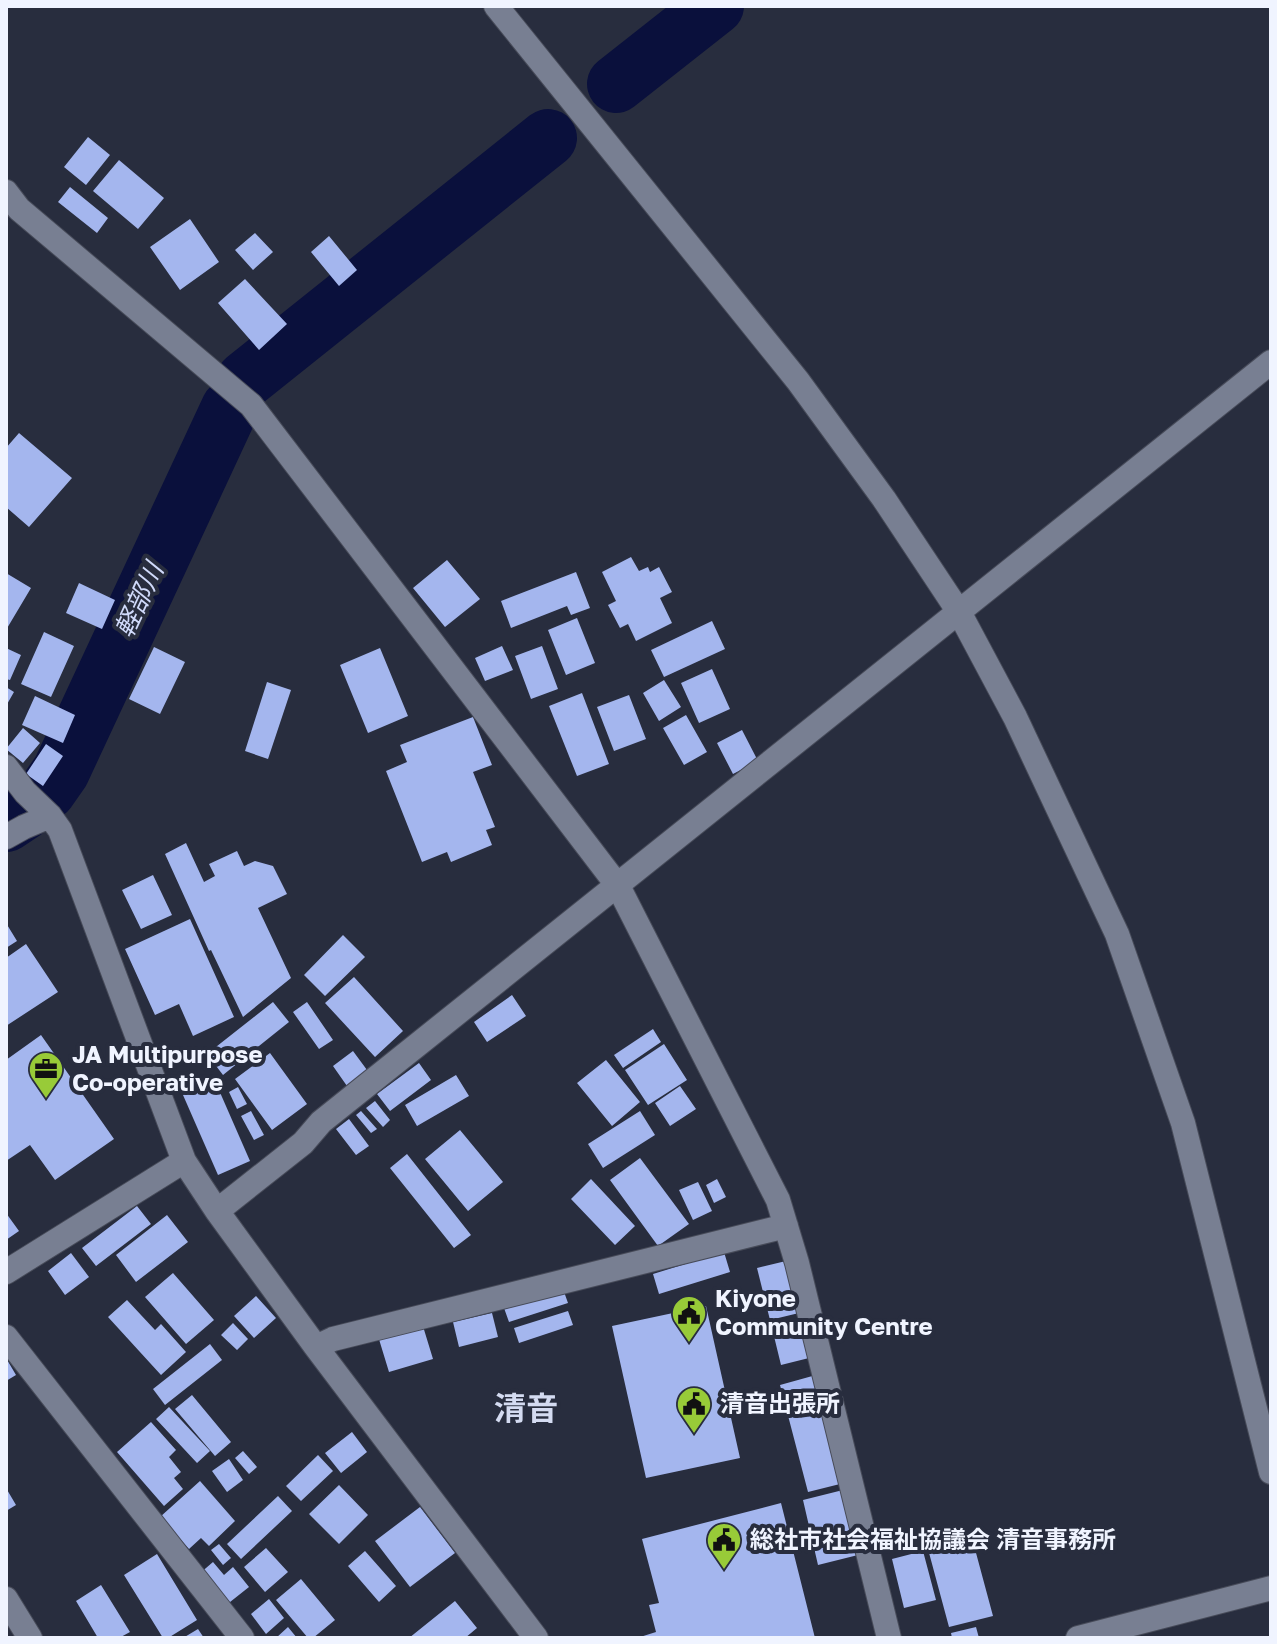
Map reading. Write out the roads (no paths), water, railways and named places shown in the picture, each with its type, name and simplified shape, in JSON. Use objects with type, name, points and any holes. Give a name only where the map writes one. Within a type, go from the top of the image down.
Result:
[{"type":"street","points":[[496,6],[798,381],[884,499],[959,612],[1015,717],[1117,934],[1183,1123],[1271,1472]]},
{"type":"street","points":[[6,192],[19,209],[251,405],[618,886],[778,1200],[801,1278],[889,1638]]},
{"type":"street","points":[[217,1211],[303,1143],[321,1122],[1271,362]]},
{"type":"street","points":[[6,767],[60,830],[184,1161],[316,1347],[536,1638]]},
{"type":"street","points":[[6,837],[50,816]]},
{"type":"street","points":[[6,1272],[184,1161]]},
{"type":"street","points":[[316,1347],[333,1339],[786,1226]]},
{"type":"street","points":[[6,1337],[242,1638]]},
{"type":"street","points":[[1078,1638],[1271,1588]]},
{"type":"street","points":[[6,1599],[30,1638]]},
{"type":"waterway","name":"軽部川","points":[[616,84],[715,6]]},
{"type":"waterway","name":"軽部川","points":[[245,380],[548,138]]},
{"type":"waterway","name":"軽部川","points":[[47,791],[61,771],[230,408]]},
{"type":"waterway","name":"軽部川","points":[[6,823],[24,811]]},
{"type":"place","name":"JA Multipurpose Co-operative","points":[[46,1100]]},
{"type":"place","name":"Kiyone Community Centre","points":[[689,1344]]},
{"type":"place","name":"清音出張所","points":[[694,1435]]},
{"type":"place","name":"総社市社会福祉協議会 清音事務所","points":[[724,1571]]},
{"type":"district","name":"清音","points":[[526,1409]]}]
